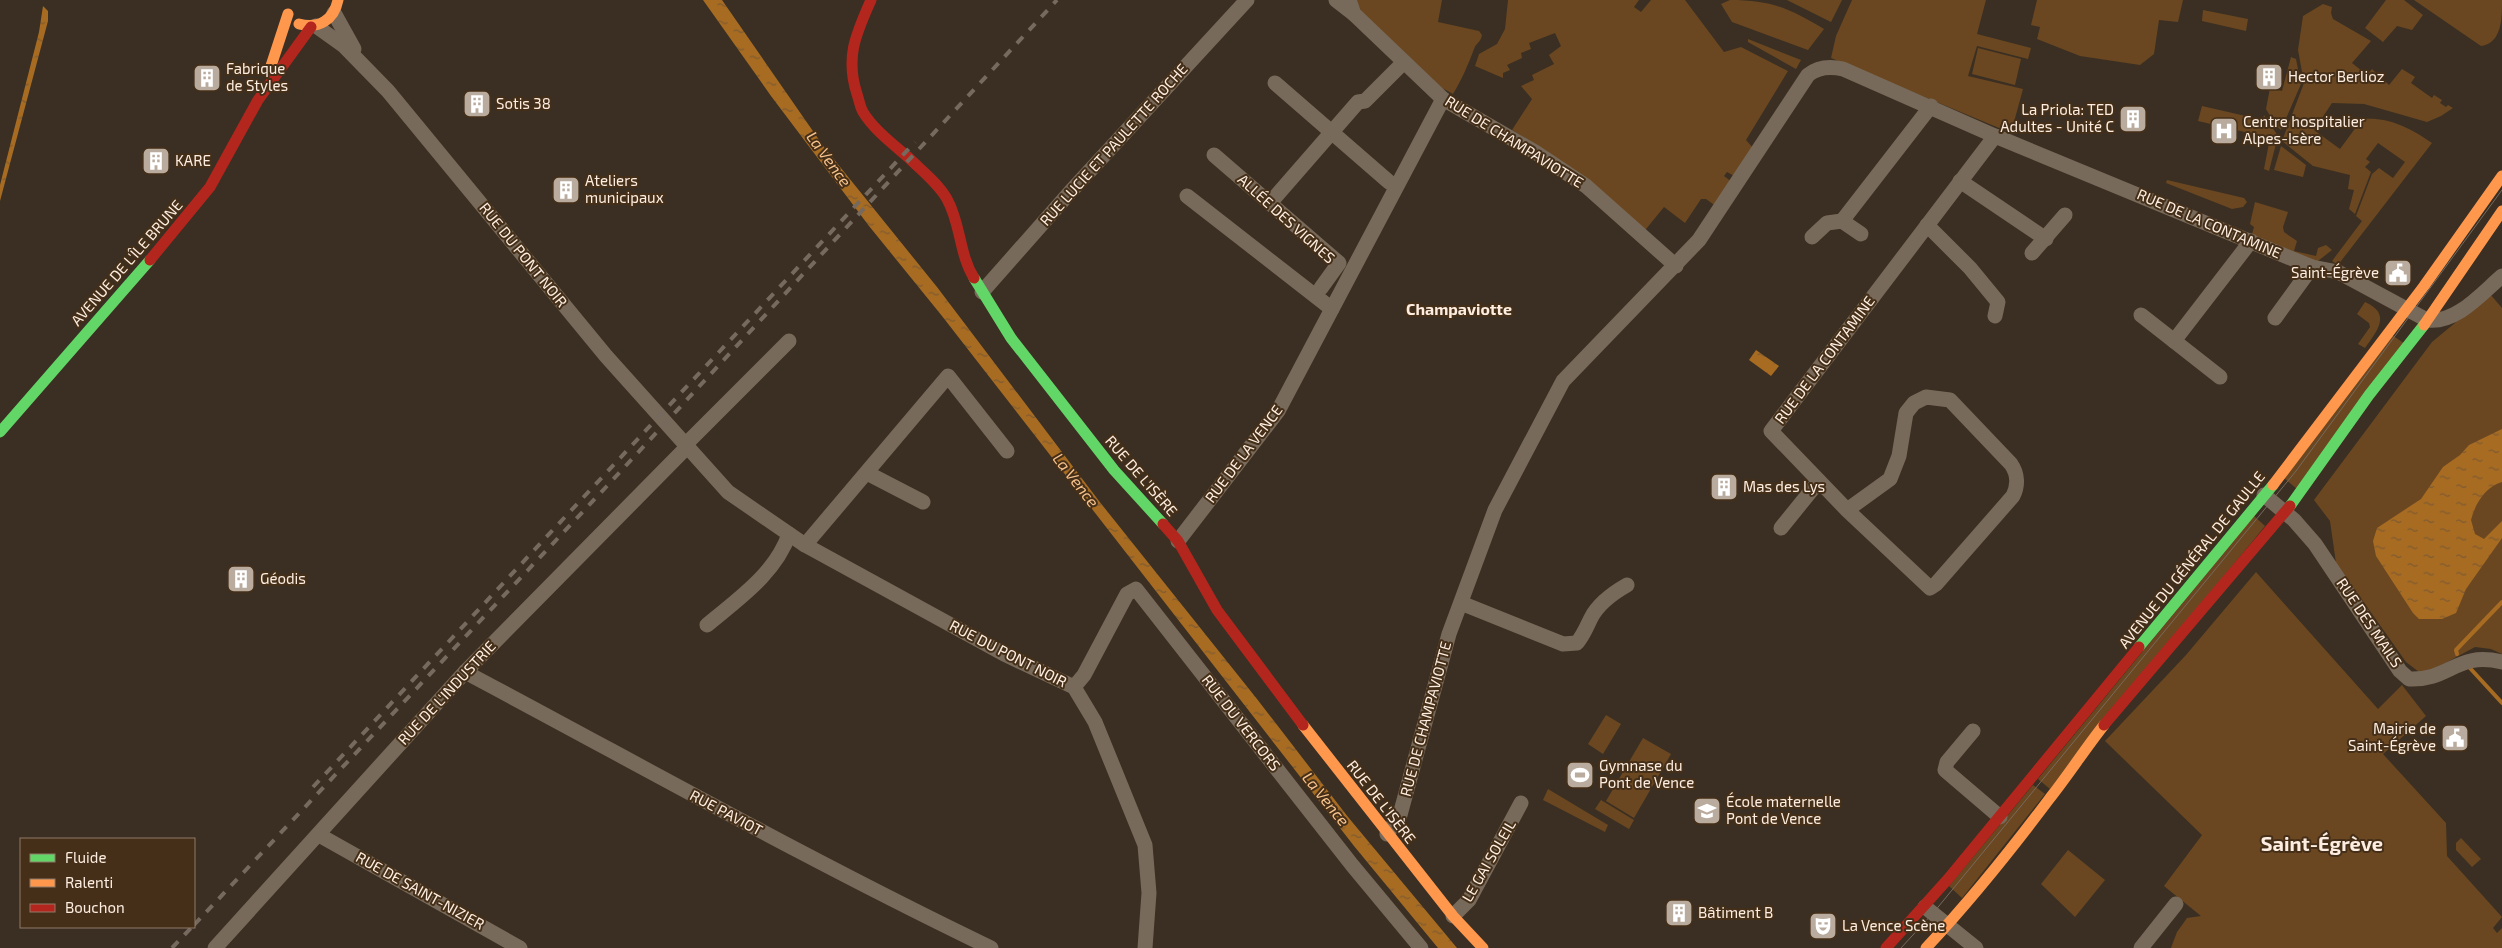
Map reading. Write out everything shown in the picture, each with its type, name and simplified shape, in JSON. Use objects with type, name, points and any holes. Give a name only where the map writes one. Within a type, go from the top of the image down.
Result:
[{"type":"main road","name":"RUE DE L'ISÈRE","points":[[871,0],[855,37],[851,76],[864,112],[880,132],[936,183],[948,200],[956,222],[963,255],[982,292],[1012,338],[1114,470],[1178,541],[1217,610],[1246,652],[1387,834],[1453,916],[1483,948]]},
{"type":"main road","name":"AVENUE DE L'ÎLE BRUNE","points":[[258,100],[314,27],[327,21],[336,6]]},
{"type":"main road","name":"AVENUE DE L'ÎLE BRUNE","points":[[0,432],[190,214],[210,186],[258,100],[275,58],[286,9],[300,24],[314,27]]},
{"type":"main road","name":"AVENUE DU GÉNÉRAL DE GAULLE","points":[[1886,948],[1924,907],[2000,817],[2286,469],[2424,286],[2502,176]]},
{"type":"main road","points":[[1926,948],[1947,926],[2030,826],[2075,761],[2117,709],[2285,512],[2427,320],[2502,211]]},
{"type":"street","name":"RUE LUCIE ET PAULETTE ROCHE","points":[[982,292],[1247,0]]},
{"type":"street","name":"RUE DE CHAMPAVIOTTE","points":[[1336,0],[1352,7],[1404,62],[1443,99],[1535,152],[1586,186],[1676,266],[1563,381],[1496,510],[1461,603],[1432,692],[1400,815],[1387,834]]},
{"type":"street","name":"RUE DU PONT NOIR","points":[[336,6],[363,63]]},
{"type":"street","name":"RUE DU PONT NOIR","points":[[314,27],[344,46],[363,63],[606,356],[728,492],[805,545],[1004,654],[1074,687],[1096,722],[1145,845],[1148,893],[1145,948]]},
{"type":"street","points":[[1270,203],[1358,102],[1365,101],[1404,62]]},
{"type":"street","name":"RUE DE LA CONTAMINE","points":[[1676,266],[1699,240],[1722,208],[1808,75],[1814,71],[1833,67],[1843,68],[1995,136],[2312,267],[2338,272],[2427,320]]},
{"type":"street","points":[[1275,83],[1388,182]]},
{"type":"street","name":"RUE DE LA VENCE","points":[[1178,541],[1278,411],[1443,99]]},
{"type":"street","points":[[1842,221],[1931,106]]},
{"type":"street","name":"RUE DE LA CONTAMINE","points":[[1847,510],[1890,479],[1899,456],[1906,413],[1914,403],[1926,397],[1950,400],[2015,470],[2017,488],[2013,496],[1936,584],[1930,588],[1847,510],[1771,431],[1995,136]]},
{"type":"street","name":"ALLÉE DES VIGNES","points":[[1214,155],[1339,263],[1321,288]]},
{"type":"street","points":[[1960,181],[2046,239]]},
{"type":"street","points":[[1187,196],[1332,309]]},
{"type":"street","points":[[2032,253],[2065,215]]},
{"type":"street","points":[[1812,237],[1827,223],[1842,221],[1861,234]]},
{"type":"street","points":[[1927,225],[1970,268],[1998,302],[1995,316]]},
{"type":"street","points":[[2174,341],[2251,242]]},
{"type":"street","points":[[2275,318],[2312,267]]},
{"type":"street","points":[[2427,320],[2439,322],[2453,316],[2502,276]]},
{"type":"street","points":[[2141,315],[2220,377]]},
{"type":"street","points":[[686,446],[789,341]]},
{"type":"street","points":[[805,545],[948,376],[1007,451]]},
{"type":"street","name":"RUE DE L'INDUSTRIE","points":[[215,948],[319,835],[464,672],[686,446]]},
{"type":"street","points":[[867,473],[923,502]]},
{"type":"street","points":[[1781,528],[1819,481]]},
{"type":"street","name":"RUE DES MAILS","points":[[2264,495],[2294,520],[2315,544],[2400,671],[2409,679],[2424,680],[2439,675],[2456,664],[2473,658],[2502,662]]},
{"type":"street","points":[[707,624],[775,564],[783,550],[788,534]]},
{"type":"street","points":[[1461,603],[1563,644],[1577,642],[1586,632],[1595,611],[1614,592],[1627,586]]},
{"type":"street","name":"RUE DU VERCORS","points":[[1074,687],[1084,675],[1127,594],[1136,589],[1352,865],[1421,948]]},
{"type":"street","name":"RUE PAVIOT","points":[[464,672],[546,713],[733,817],[991,948]]},
{"type":"street","points":[[1973,731],[1947,762],[1945,770],[2000,817]]},
{"type":"street","name":"LE GAI SOLEIL","points":[[1453,916],[1469,900],[1521,803]]},
{"type":"street","name":"RUE DE SAINT-NIZIER","points":[[319,835],[520,948]]},
{"type":"street","points":[[2141,948],[2176,904]]},
{"type":"street","points":[[1924,907],[1976,948]]},
{"type":"shaded area","points":[[1356,0],[1442,0],[1438,22],[1479,31],[1482,35],[1480,41],[1475,47],[1465,72],[1453,94],[1442,88],[1361,11]]},
{"type":"shaded area","points":[[1508,0],[1639,0],[1634,7],[1641,12],[1651,0],[1685,0],[1724,52],[1741,47],[1788,71],[1746,140],[1754,149],[1736,177],[1727,172],[1724,176],[1732,182],[1717,207],[1706,199],[1701,199],[1685,223],[1664,207],[1642,234],[1585,179],[1545,150],[1512,130],[1532,99],[1521,86],[1534,80],[1532,75],[1554,64],[1549,55],[1561,46],[1555,33],[1529,43],[1531,49],[1521,53],[1522,58],[1507,65],[1510,70],[1503,73],[1503,78],[1475,66],[1479,54],[1497,44],[1505,29]]},
{"type":"shaded area","points":[[1730,0],[1744,0],[1779,7],[1824,29],[1808,50],[1732,22],[1721,4]]},
{"type":"shaded area","points":[[1787,0],[1842,0],[1831,22]]},
{"type":"shaded area","points":[[1852,0],[1986,0],[1977,34],[2031,48],[2028,59],[1977,46],[1968,76],[2023,89],[2011,133],[1831,58],[1836,36]]},
{"type":"shaded area","points":[[2037,0],[2183,0],[2178,22],[2159,20],[2154,54],[2140,65],[2080,56],[2037,39],[2040,27],[2031,25]]},
{"type":"shaded area","points":[[2386,0],[2404,0],[2423,15],[2412,30],[2397,26],[2383,42],[2365,28]]},
{"type":"shaded area","points":[[2414,0],[2502,0],[2501,22],[2497,35],[2488,44],[2481,46]]},
{"type":"shaded area","points":[[2323,4],[2332,7],[2333,19],[2371,41],[2352,63],[2367,75],[2372,69],[2389,85],[2402,69],[2415,77],[2411,83],[2432,98],[2434,95],[2442,100],[2440,103],[2446,107],[2448,105],[2453,108],[2427,122],[2364,104],[2332,103],[2314,130],[2340,149],[2362,119],[2391,122],[2416,133],[2432,143],[2338,265],[2332,261],[2362,221],[2356,216],[2372,174],[2379,168],[2393,178],[2405,162],[2378,143],[2366,159],[2370,162],[2365,167],[2371,172],[2355,214],[2349,209],[2354,190],[2348,189],[2350,175],[2313,166],[2282,141],[2304,83],[2298,50],[2303,16]]},
{"type":"shaded area","points":[[2203,10],[2248,19],[2246,31],[2202,21]]},
{"type":"shaded area","points":[[1748,39],[1801,60],[1796,69],[1748,42]]},
{"type":"shaded area","points":[[1978,48],[2021,59],[2015,85],[1972,74]]},
{"type":"shaded area","points":[[2291,57],[2296,59],[2301,84],[2281,130],[2276,126],[2266,109],[2270,88],[2282,91]]},
{"type":"shaded area","points":[[2202,106],[2263,120],[2264,115],[2278,136],[2269,171],[2264,169],[2270,138],[2198,121]]},
{"type":"shaded area","points":[[2281,146],[2306,165],[2303,177],[2274,170]]},
{"type":"shaded area","points":[[2167,180],[2244,198],[2247,202],[2243,207],[2232,209],[2166,183]]},
{"type":"shaded area","points":[[2255,202],[2288,212],[2283,227],[2284,232],[2297,241],[2294,251],[2316,256],[2318,248],[2326,245],[2332,250],[2318,261],[2308,261],[2252,234],[2254,227],[2250,224]]},
{"type":"shaded area","points":[[2490,294],[2502,308],[2502,654],[2491,649],[2475,647],[2423,675],[2406,662],[2336,563],[2330,521],[2314,500],[2432,342]]},
{"type":"shaded area","points":[[2365,302],[2378,312],[2380,323],[2365,348],[2358,344],[2370,327],[2369,323],[2357,314]]},
{"type":"shaded area","points":[[2392,335],[2405,344],[2297,489],[2284,478]]},
{"type":"shaded area","points":[[2254,516],[2265,526],[2050,789],[2038,779]]},
{"type":"shaded area","points":[[2256,572],[2378,709],[2402,685],[2426,716],[2383,754],[2446,823],[2447,856],[2502,917],[2493,928],[2497,933],[2502,928],[2502,948],[2171,948],[2177,932],[2187,918],[2201,916],[2164,886],[2202,835],[2105,741],[2186,655]]},
{"type":"shaded area","points":[[1606,715],[1621,724],[1603,754],[1588,744]]},
{"type":"shaded area","points":[[1643,738],[1671,754],[1634,818],[1606,801]]},
{"type":"shaded area","points":[[2033,785],[2045,794],[1962,898],[1949,886]]},
{"type":"shaded area","points":[[1548,789],[1608,825],[1605,832],[1543,800]]},
{"type":"shaded area","points":[[1601,800],[1634,820],[1629,829],[1595,809]]},
{"type":"shaded area","points":[[2461,838],[2481,859],[2472,867],[2456,850],[2456,843]]},
{"type":"shaded area","points":[[2068,850],[2105,880],[2075,917],[2041,884]]},
{"type":"water","name":"La Vence","points":[[703,0],[722,0],[824,147],[937,287],[1099,501],[1257,699],[1348,817],[1457,948],[1438,948],[1354,846],[942,316],[869,226],[771,96]]},
{"type":"water","points":[[43,6],[48,11],[48,21],[0,201],[0,185],[39,32]]},
{"type":"water","points":[[1756,350],[1779,366],[1771,376],[1749,360]]},
{"type":"water","points":[[2502,429],[2502,482],[2486,492],[2475,508],[2471,520],[2475,534],[2484,539],[2502,521],[2502,538],[2466,589],[2456,613],[2442,619],[2419,619],[2413,613],[2376,556],[2373,541],[2377,528],[2421,499],[2443,467],[2460,455],[2469,445]]},
{"type":"waterway","points":[[2457,654],[2456,650],[2502,602]]},
{"type":"waterway","points":[[2469,667],[2502,703]]},
{"type":"tram line","points":[[1901,948],[1934,912],[2296,471],[2502,190]]},
{"type":"railway","points":[[195,924],[607,486],[1057,0]]},
{"type":"railway","points":[[313,787],[915,142]]},
{"type":"railway","points":[[172,948],[191,928]]},
{"type":"traffic: fast","points":[[0,432],[150,260]]},
{"type":"traffic: fast","points":[[974,278],[1011,338],[1114,470],[1163,524]]},
{"type":"traffic: fast","points":[[2290,506],[2369,395],[2424,325]]},
{"type":"traffic: fast","points":[[2139,647],[2273,485]]},
{"type":"traffic: slow","points":[[299,24],[319,24],[329,18],[338,0]]},
{"type":"traffic: slow","points":[[269,72],[288,14]]},
{"type":"traffic: slow","points":[[2273,485],[2424,286],[2502,176]]},
{"type":"traffic: slow","points":[[2424,325],[2502,211]]},
{"type":"traffic: slow","points":[[1303,725],[1453,916],[1483,948]]},
{"type":"traffic: slow","points":[[1926,948],[2005,856],[2104,725]]},
{"type":"traffic: jam","points":[[871,0],[857,35],[852,57],[854,81],[861,108],[867,119],[878,131],[930,177],[947,199],[952,209],[965,259],[974,278]]},
{"type":"traffic: jam","points":[[150,260],[210,187],[258,100],[311,27]]},
{"type":"traffic: jam","points":[[2104,725],[2290,506]]},
{"type":"traffic: jam","points":[[1163,524],[1178,541],[1217,610],[1303,725]]},
{"type":"traffic: jam","points":[[1886,948],[1948,879],[2139,647]]},
{"type":"place","name":"Hector Berlioz","points":[[2269,77]]},
{"type":"place","name":"Fabrique de Styles","points":[[207,78]]},
{"type":"place","name":"Sotis 38","points":[[477,104]]},
{"type":"place","name":"La Priola: TED Adultes - Unité C","points":[[2133,119]]},
{"type":"place","name":"Centre hospitalier Alpes-Isère","points":[[2224,131]]},
{"type":"place","name":"KARE","points":[[156,161]]},
{"type":"place","name":"Ateliers municipaux","points":[[566,190]]},
{"type":"place","name":"Saint-Égrève","points":[[2398,273]]},
{"type":"place","name":"Mas des Lys","points":[[1724,487]]},
{"type":"place","name":"Géodis","points":[[241,579]]},
{"type":"place","name":"Mairie de Saint-Égrève","points":[[2455,738]]},
{"type":"place","name":"Gymnase du Pont de Vence","points":[[1580,775]]},
{"type":"place","name":"École maternelle Pont de Vence","points":[[1707,811]]},
{"type":"place","name":"Bâtiment B","points":[[1679,913]]},
{"type":"place","name":"La Vence Scène","points":[[1823,926]]},
{"type":"district","name":"Champaviotte","points":[[1459,309]]},
{"type":"district","name":"Saint-Égrève","points":[[2322,844]]}]
